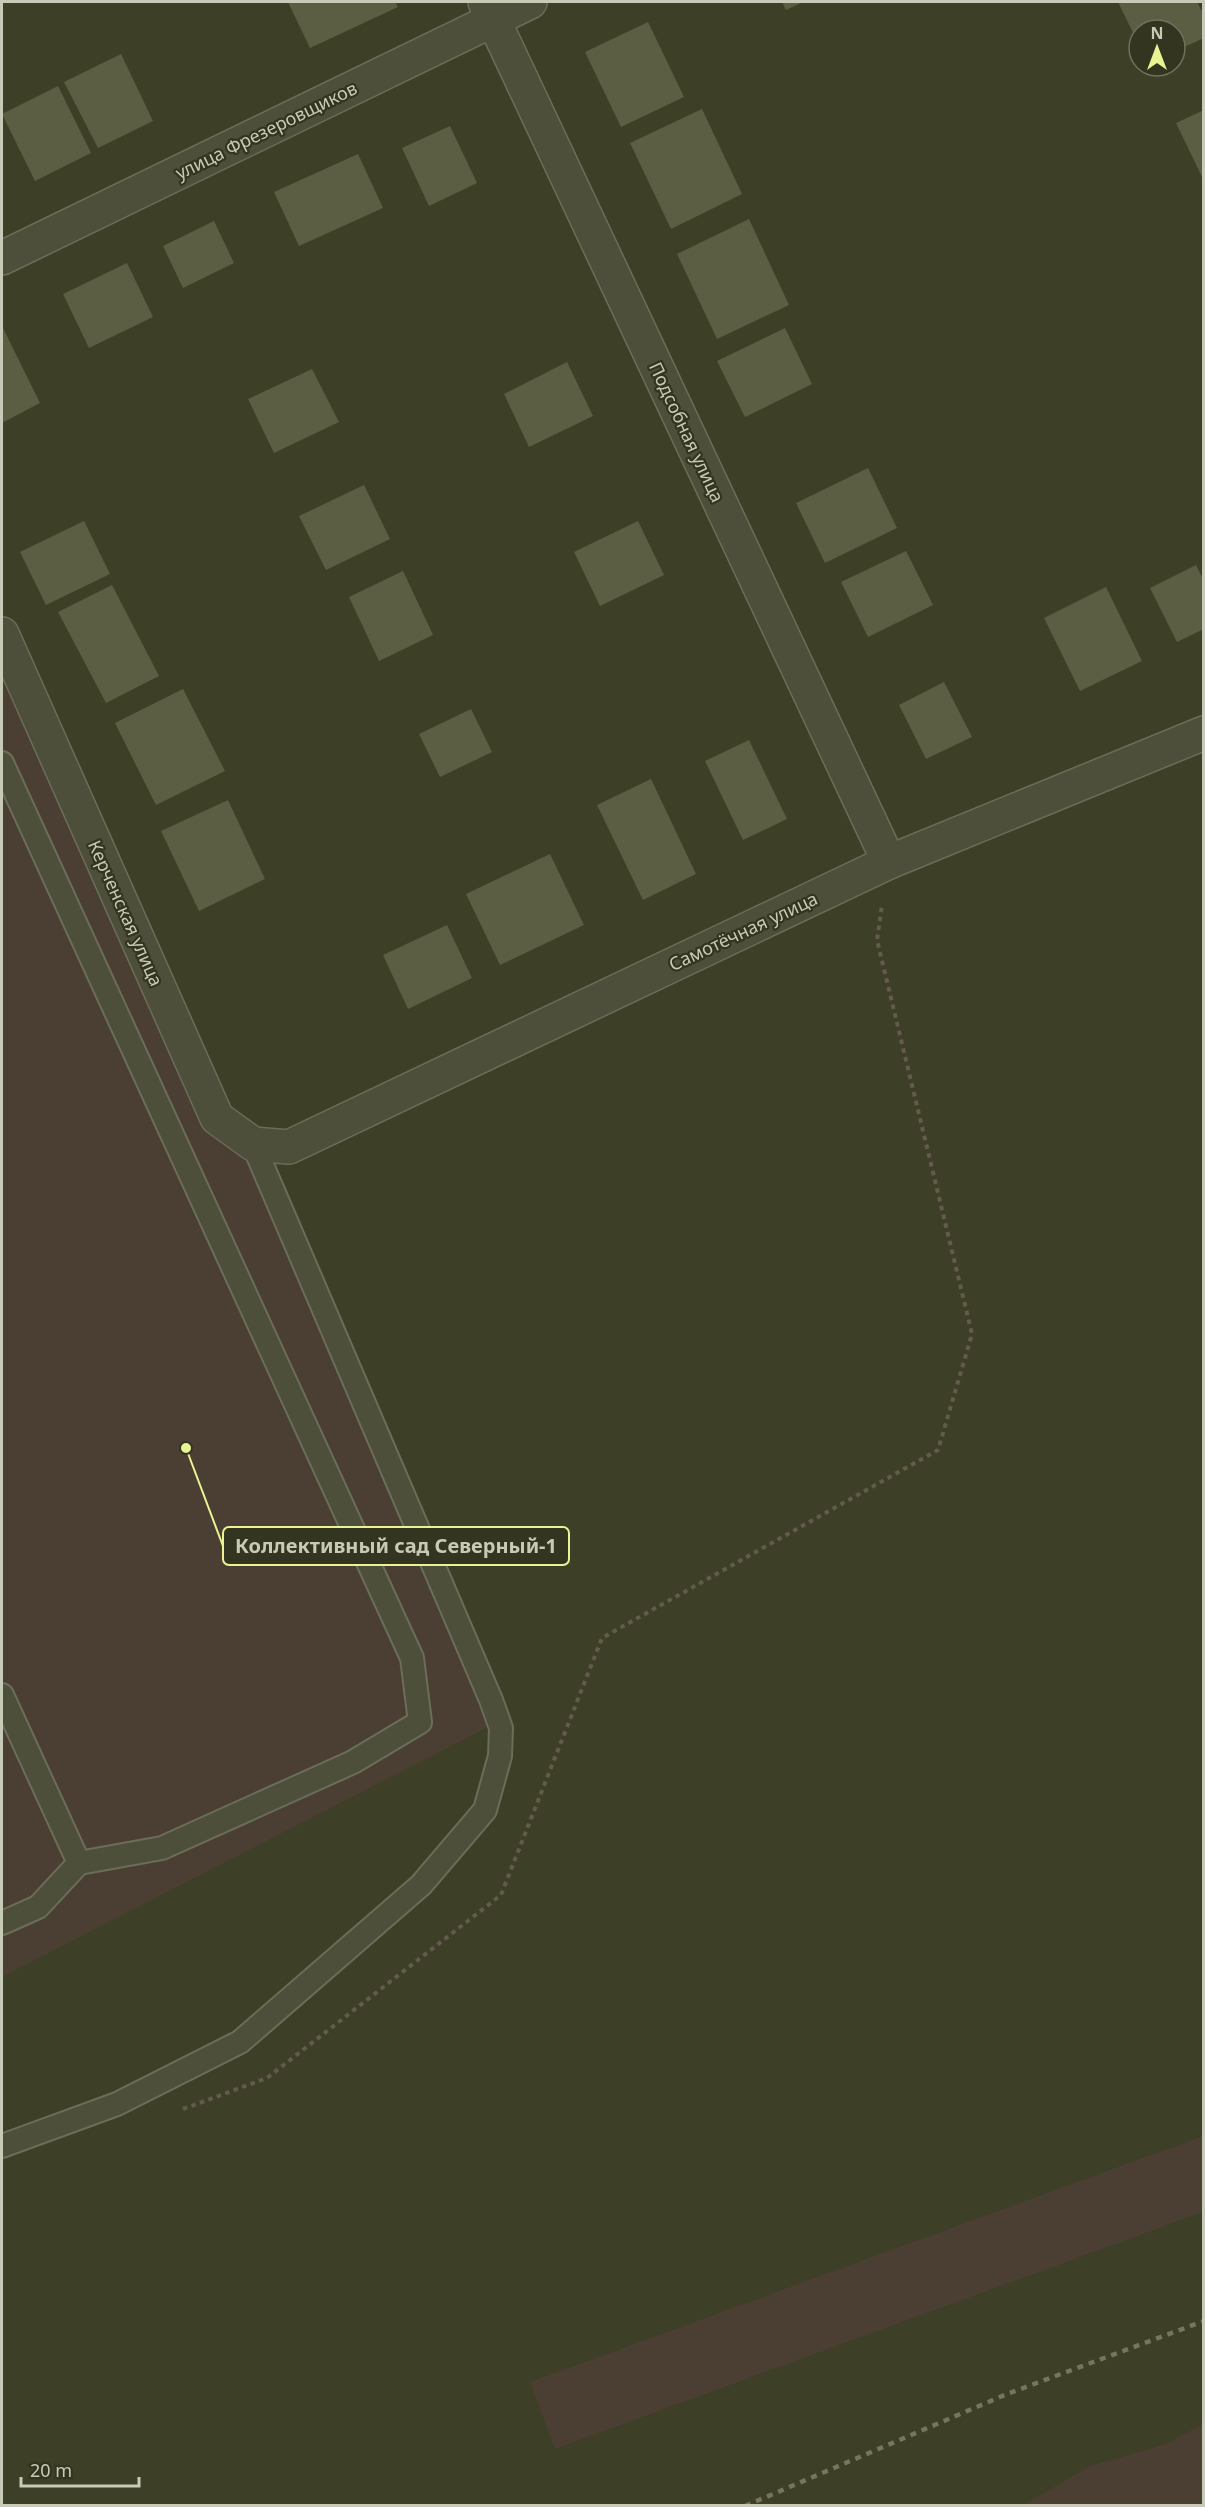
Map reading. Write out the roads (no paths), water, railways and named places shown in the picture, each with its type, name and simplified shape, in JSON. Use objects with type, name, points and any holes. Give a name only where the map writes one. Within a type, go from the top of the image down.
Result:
[{"type":"street","name":"улица Фрезеровщиков","points":[[2,258],[489,11],[530,2]]},
{"type":"street","name":"Подсобная улица","points":[[489,11],[889,861]]},
{"type":"street","name":"Керченская улица","points":[[2,634],[217,1119],[253,1144]]},
{"type":"street","name":"Самотёчная улица","points":[[253,1144],[289,1147],[889,861],[1203,733]]},
{"type":"lane","points":[[2,763],[412,1658],[420,1722],[353,1762],[162,1848],[79,1863],[38,1906],[2,1923]]},
{"type":"lane","points":[[2,2146],[117,2104],[240,2042],[421,1886],[485,1810],[500,1756],[501,1728],[491,1700],[253,1144]]},
{"type":"lane","points":[[2,1695],[79,1863]]},
{"type":"railway","points":[[745,2506],[1007,2394],[1204,2321]]},
{"type":"place","name":"Коллективный сад Северный-1","points":[[186,1448]]}]
